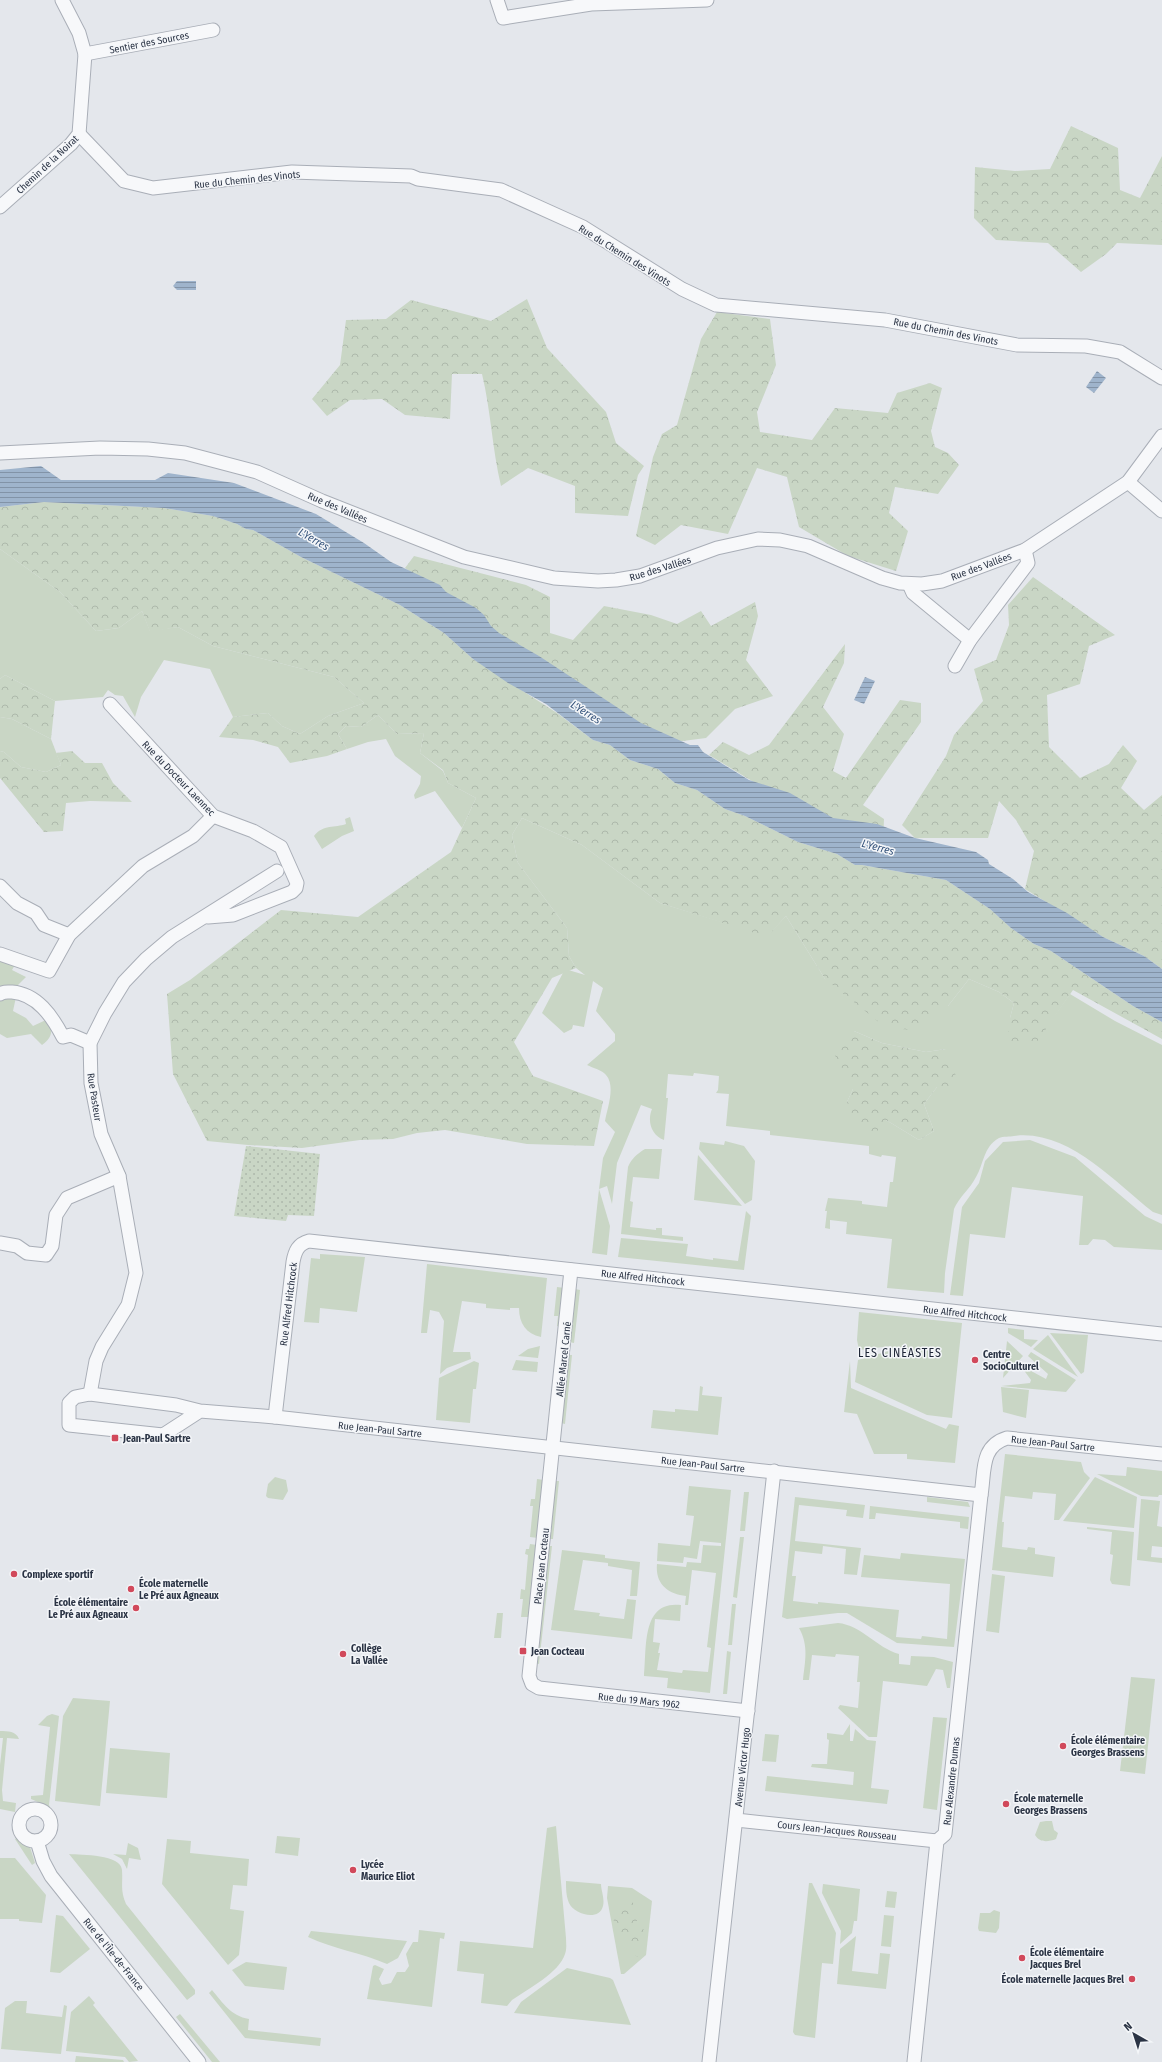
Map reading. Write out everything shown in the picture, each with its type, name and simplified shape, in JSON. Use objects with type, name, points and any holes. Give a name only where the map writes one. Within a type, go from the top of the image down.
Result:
[{"type":"street","name":"Chemin de la Noirat","points":[[0,207],[71,144],[79,134],[85,54],[79,32],[62,0]]},
{"type":"street","points":[[497,0],[503,18],[591,4],[707,0]]},
{"type":"street","name":"Sentier des Sources","points":[[85,54],[213,30]]},
{"type":"street","name":"Rue du Chemin des Vinots","points":[[79,134],[124,181],[153,188],[292,172],[411,176],[501,190],[583,227],[682,289],[716,305],[885,320],[1017,345],[1086,346],[1120,352],[1162,378]]},
{"type":"street","name":"Rue des Vallées","points":[[0,452],[100,448],[148,449],[185,453],[257,472],[322,501],[464,557],[554,578],[616,580],[640,576],[717,548],[758,539],[786,541],[808,546],[882,578],[909,584],[922,584],[942,581],[1025,550],[1128,482],[1162,436]]},
{"type":"street","points":[[1128,482],[1162,511]]},
{"type":"street","points":[[955,666],[970,640],[1028,563],[1025,550]]},
{"type":"street","points":[[909,584],[913,593],[970,640]]},
{"type":"street","name":"Rue du Docteur Laennec","points":[[110,704],[213,816],[253,831],[281,847],[297,883],[296,888],[292,892],[233,914],[204,917]]},
{"type":"street","points":[[0,954],[49,971],[68,935],[143,866],[193,836],[213,816]]},
{"type":"street","name":"Rue Pasteur","points":[[90,1394],[96,1361],[102,1347],[128,1305],[136,1273],[119,1176],[101,1134],[91,1083],[90,1042],[105,1013],[124,982],[151,954],[172,937],[276,871]]},
{"type":"street","points":[[0,886],[17,903],[36,913],[44,925],[68,935]]},
{"type":"street","points":[[0,994],[4,992],[21,993],[44,1008],[54,1019],[63,1037],[71,1035],[90,1042]]},
{"type":"street","points":[[0,1243],[17,1246],[28,1253],[46,1255],[52,1246],[56,1215],[67,1198],[119,1176]]},
{"type":"street","name":"Rue Alfred Hitchcock","points":[[276,1417],[293,1262],[297,1249],[303,1243],[314,1241],[1162,1334]]},
{"type":"street","name":"Allée Marcel Carné","points":[[553,1448],[571,1270]]},
{"type":"street","name":"Rue Jean-Paul Sartre","points":[[200,1411],[163,1435],[69,1425],[70,1403],[75,1397],[90,1394],[176,1405],[200,1411],[276,1417],[981,1496],[987,1453],[993,1444],[1007,1438],[1162,1454]]},
{"type":"street","name":"Place Jean Cocteau","points":[[532,1684],[529,1676],[553,1448]]},
{"type":"street","name":"Avenue Victor Hugo","points":[[709,2062],[774,1472]]},
{"type":"street","name":"Rue Alexandre Dumas","points":[[914,2062],[937,1841],[945,1834],[981,1496]]},
{"type":"street","name":"Rue du 19 Mars 1962","points":[[532,1684],[539,1688],[748,1711]]},
{"type":"street","name":"Cours Jean-Jacques Rousseau","points":[[736,1820],[937,1841]]},
{"type":"street","name":"Rue de l'Île-de-France","points":[[37,1841],[43,1861],[51,1876],[199,2062]]},
{"type":"green space","points":[[1071,126],[1118,148],[1120,190],[1140,198],[1162,156],[1162,245],[1117,243],[1106,254],[1081,272],[1048,243],[996,240],[974,218],[975,167],[1015,171],[1050,169]]},
{"type":"green space","points":[[527,299],[547,348],[606,412],[616,443],[644,466],[638,475],[628,516],[575,513],[575,486],[528,468],[501,486],[488,402],[482,374],[452,374],[450,419],[405,415],[382,399],[350,400],[327,416],[312,399],[340,365],[346,320],[386,319],[411,300],[491,321]]},
{"type":"green space","points":[[717,312],[770,319],[776,365],[757,412],[760,432],[812,440],[835,408],[888,413],[897,393],[930,383],[942,388],[931,431],[935,447],[948,453],[959,465],[938,494],[895,487],[889,513],[908,531],[896,571],[848,556],[799,527],[787,477],[757,468],[728,534],[681,525],[655,545],[636,536],[653,457],[662,434],[677,425],[701,339]]},
{"type":"green space","points":[[44,502],[164,508],[213,516],[237,524],[246,529],[253,530],[301,557],[400,605],[444,633],[473,659],[557,713],[593,740],[610,745],[630,760],[658,769],[675,783],[697,790],[725,809],[745,816],[798,842],[837,854],[855,865],[946,880],[990,909],[1011,928],[1034,944],[1051,951],[1133,1006],[1162,1022],[1162,1039],[1073,990],[1037,1042],[1015,1049],[1007,1041],[1010,1018],[1014,1003],[999,992],[969,979],[948,1006],[911,1030],[885,1027],[825,979],[786,916],[767,937],[660,903],[582,845],[522,818],[512,835],[518,863],[567,928],[569,956],[576,968],[552,978],[514,1042],[533,1076],[603,1101],[594,1146],[527,1144],[445,1130],[417,1133],[393,1139],[360,1140],[302,1148],[207,1141],[173,1074],[167,994],[190,980],[281,910],[358,917],[451,852],[476,798],[448,783],[443,770],[420,753],[424,733],[397,734],[378,715],[361,727],[346,726],[338,734],[347,749],[327,756],[290,763],[278,747],[253,740],[219,737],[233,717],[268,713],[282,726],[300,734],[328,716],[364,703],[334,677],[213,646],[178,627],[150,632],[142,611],[119,628],[96,631],[60,592],[0,549],[0,507]]},
{"type":"green space","points":[[0,549],[60,592],[96,631],[119,628],[142,611],[150,631],[178,627],[213,646],[334,677],[364,703],[328,716],[300,734],[282,726],[268,713],[233,717],[210,669],[164,660],[141,697],[135,717],[123,696],[115,695],[108,690],[103,697],[55,701],[5,675],[0,679]]},
{"type":"green space","points":[[414,556],[526,585],[550,597],[550,633],[573,640],[604,606],[651,615],[677,624],[701,611],[711,626],[755,602],[758,616],[746,660],[773,696],[735,709],[706,738],[667,743],[630,728],[405,568]]},
{"type":"green space","points":[[1033,577],[1115,635],[1089,646],[1080,684],[1047,695],[1049,747],[1080,778],[1109,764],[1123,745],[1137,761],[1121,788],[1144,810],[1162,795],[1162,969],[1144,956],[1103,937],[1025,889],[1034,851],[1016,820],[999,801],[988,838],[915,838],[902,825],[946,756],[954,735],[983,701],[974,669],[996,660],[1009,625],[1008,605]]},
{"type":"green space","points":[[845,644],[844,663],[823,707],[844,734],[833,771],[846,778],[900,700],[921,703],[921,722],[863,805],[884,819],[883,843],[828,827],[709,755],[723,742],[749,755],[769,745]]},
{"type":"green space","points":[[5,675],[55,701],[51,739],[12,719],[0,717],[0,679]]},
{"type":"green space","points":[[378,715],[397,734],[424,733],[420,753],[443,771],[448,783],[476,798],[462,828],[435,791],[415,799],[414,795],[420,784],[421,776],[395,756],[386,739],[368,742],[347,749],[338,734],[346,726],[361,727]]},
{"type":"green space","points":[[0,717],[12,719],[51,739],[61,765],[46,772],[21,767],[4,752],[0,751]]},
{"type":"green space","points":[[0,751],[4,752],[21,767],[46,772],[61,765],[56,753],[72,751],[85,763],[102,763],[113,783],[132,802],[90,801],[66,803],[63,831],[44,832],[0,778]]},
{"type":"green space","points":[[350,817],[354,831],[342,836],[322,849],[314,836],[325,828],[346,824],[345,819]]},
{"type":"green space","points":[[522,818],[582,845],[660,903],[767,936],[786,916],[825,979],[948,1006],[969,979],[999,992],[1014,1003],[1010,1018],[1055,1015],[1070,994],[1115,1021],[1162,1045],[1162,1215],[1153,1212],[1106,1173],[1071,1149],[1053,1141],[1034,1136],[1001,1137],[990,1146],[984,1156],[979,1172],[954,1209],[945,1273],[944,1293],[887,1288],[892,1239],[846,1234],[847,1222],[830,1220],[830,1229],[825,1228],[827,1211],[825,1211],[828,1198],[862,1201],[862,1204],[887,1207],[890,1182],[893,1182],[896,1157],[882,1155],[881,1157],[869,1154],[869,1146],[770,1135],[770,1131],[726,1126],[729,1094],[716,1093],[718,1090],[719,1076],[694,1073],[693,1076],[668,1074],[666,1098],[668,1098],[664,1140],[656,1135],[651,1127],[650,1118],[652,1109],[641,1105],[617,1163],[612,1204],[607,1186],[599,1189],[603,1158],[615,1132],[605,1121],[611,1091],[610,1085],[609,1080],[604,1073],[587,1065],[615,1041],[615,1034],[596,1011],[603,988],[593,981],[584,1027],[573,1025],[572,1029],[564,1033],[542,1013],[565,969],[585,975],[576,968],[569,956],[567,928],[518,863],[512,835]],"holes":[[[854,1031],[882,1043],[926,1052],[946,1049],[937,1087],[924,1104],[934,1131],[919,1140],[886,1120],[847,1102],[853,1089]]]},
{"type":"green space","points":[[0,958],[16,963],[12,970],[26,977],[18,985],[0,989]]},
{"type":"green space","points":[[16,997],[13,1011],[26,1018],[33,1026],[48,1019],[51,1027],[51,1033],[46,1042],[42,1045],[31,1034],[7,1038],[0,1034],[0,998]]},
{"type":"green space","points":[[854,1031],[882,1043],[926,1052],[946,1049],[959,1084],[949,1092],[937,1087],[924,1104],[934,1131],[919,1140],[886,1120],[875,1134],[857,1126],[847,1102],[853,1089],[832,1050]]},
{"type":"green space","points":[[1030,1140],[1075,1157],[1145,1216],[1162,1224],[1162,1250],[1114,1247],[1105,1240],[1093,1239],[1088,1245],[1079,1245],[1083,1196],[1012,1187],[1005,1238],[970,1234],[963,1296],[950,1295],[962,1207],[979,1183],[985,1161],[1003,1142]]},
{"type":"green space","points":[[725,1141],[744,1146],[755,1161],[752,1200],[745,1204],[699,1149],[700,1142],[724,1145]]},
{"type":"green space","points":[[246,1146],[320,1154],[314,1216],[288,1215],[286,1221],[234,1216]]},
{"type":"green space","points":[[645,1149],[662,1149],[659,1179],[633,1177],[630,1201],[633,1202],[630,1227],[656,1230],[656,1228],[662,1228],[662,1235],[683,1237],[683,1241],[621,1234],[628,1167],[635,1156]]},
{"type":"green space","points":[[698,1155],[742,1206],[694,1200]]},
{"type":"green space","points":[[599,1189],[610,1226],[607,1255],[592,1253]]},
{"type":"green space","points":[[746,1211],[751,1216],[744,1270],[618,1257],[621,1238],[688,1244],[686,1256],[713,1260],[713,1258],[738,1261]]},
{"type":"green space","points":[[320,1254],[365,1257],[357,1312],[320,1308],[319,1323],[304,1322],[311,1258],[320,1259]]},
{"type":"green space","points":[[427,1264],[547,1278],[541,1337],[536,1336],[524,1327],[520,1318],[519,1308],[510,1308],[510,1310],[486,1308],[486,1304],[462,1301],[453,1352],[470,1352],[471,1359],[447,1368],[440,1374],[444,1321],[439,1312],[430,1310],[427,1333],[421,1333]]},
{"type":"green space","points":[[557,1287],[565,1288],[561,1327],[557,1326],[558,1316],[554,1316]]},
{"type":"green space","points":[[575,1289],[580,1290],[574,1343],[569,1342]]},
{"type":"green space","points":[[859,1312],[962,1323],[952,1418],[927,1415],[855,1382],[858,1360],[892,1350],[891,1346],[859,1350],[857,1340]]},
{"type":"green space","points":[[1008,1328],[1024,1330],[1024,1339],[1038,1340],[1031,1347],[1008,1333]]},
{"type":"green space","points":[[1050,1333],[1088,1335],[1084,1372],[1081,1374]]},
{"type":"green space","points":[[1048,1335],[1078,1377],[1033,1349]]},
{"type":"green space","points":[[1007,1341],[1023,1356],[1003,1378]]},
{"type":"green space","points":[[540,1346],[538,1358],[518,1356],[528,1349]]},
{"type":"green space","points":[[1031,1352],[1076,1380],[1066,1392],[1001,1386],[1030,1383],[1031,1380],[1020,1365],[1046,1379],[1048,1374],[1028,1356]]},
{"type":"green space","points":[[568,1355],[572,1355],[565,1424],[561,1423]]},
{"type":"green space","points":[[516,1360],[538,1362],[537,1372],[512,1370]]},
{"type":"green space","points":[[474,1361],[479,1363],[476,1389],[473,1389],[470,1423],[436,1420],[439,1378]]},
{"type":"green space","points":[[850,1361],[851,1388],[946,1429],[949,1424],[959,1426],[955,1463],[907,1459],[907,1454],[874,1454],[857,1414],[844,1412]]},
{"type":"green space","points":[[700,1386],[703,1387],[702,1395],[722,1397],[718,1435],[651,1428],[653,1410],[675,1412],[675,1409],[698,1411]]},
{"type":"green space","points":[[1001,1387],[1029,1390],[1026,1418],[1003,1412]]},
{"type":"green space","points":[[1005,1454],[1081,1462],[1084,1472],[1090,1478],[1059,1520],[1054,1520],[1056,1494],[1033,1492],[1032,1499],[1005,1496],[1002,1522],[1004,1522],[1002,1547],[1027,1550],[1028,1547],[1035,1548],[1035,1554],[1055,1557],[1053,1577],[992,1570]]},
{"type":"green space","points":[[1127,1467],[1162,1471],[1162,1495],[1159,1495],[1158,1497],[1141,1496],[1097,1474],[1126,1476]]},
{"type":"green space","points":[[275,1477],[286,1480],[288,1491],[283,1500],[268,1498],[266,1496],[268,1484]]},
{"type":"green space","points":[[1095,1477],[1137,1497],[1134,1528],[1063,1521]]},
{"type":"green space","points":[[537,1479],[544,1480],[538,1538],[530,1537],[533,1506],[530,1506],[531,1499],[535,1499]]},
{"type":"green space","points":[[554,1481],[559,1481],[553,1539],[548,1539]]},
{"type":"green space","points":[[689,1486],[731,1490],[710,1693],[667,1688],[668,1678],[644,1676],[646,1640],[649,1628],[653,1618],[659,1610],[668,1605],[681,1605],[680,1621],[655,1619],[653,1642],[660,1643],[657,1670],[682,1673],[683,1670],[708,1672],[711,1648],[707,1647],[716,1573],[692,1570],[688,1605],[685,1605],[686,1596],[674,1593],[664,1587],[658,1577],[657,1571],[657,1564],[686,1567],[687,1562],[701,1563],[703,1545],[721,1546],[721,1543],[700,1541],[697,1559],[684,1557],[683,1563],[657,1561],[658,1543],[690,1546],[694,1516],[686,1515]]},
{"type":"green space","points":[[744,1492],[749,1492],[745,1531],[740,1531]]},
{"type":"green space","points":[[795,1497],[865,1505],[863,1518],[846,1516],[847,1510],[799,1505],[795,1541],[861,1548],[857,1575],[844,1574],[846,1549],[823,1546],[822,1554],[795,1551],[792,1576],[796,1576],[793,1601],[899,1610],[896,1637],[921,1639],[922,1636],[947,1639],[950,1584],[861,1577],[864,1555],[900,1559],[901,1553],[965,1559],[954,1647],[897,1643],[847,1613],[787,1619],[782,1617]]},
{"type":"green space","points":[[927,1497],[968,1502],[970,1507],[927,1502]]},
{"type":"green space","points":[[1141,1499],[1160,1501],[1157,1526],[1162,1527],[1162,1547],[1152,1546],[1151,1557],[1162,1558],[1162,1563],[1137,1560]]},
{"type":"green space","points":[[870,1506],[969,1517],[968,1529],[960,1528],[960,1522],[876,1513],[875,1519],[869,1519]]},
{"type":"green space","points":[[1087,1527],[1134,1532],[1130,1586],[1112,1584],[1110,1580],[1113,1555],[1110,1554],[1112,1532],[1087,1529]]},
{"type":"green space","points":[[740,1537],[744,1537],[737,1598],[733,1597]]},
{"type":"green space","points":[[530,1544],[537,1545],[530,1617],[521,1617],[523,1599],[520,1599],[521,1589],[525,1590],[528,1555],[525,1554],[526,1549],[529,1549]]},
{"type":"green space","points":[[548,1546],[552,1546],[539,1664],[535,1663]]},
{"type":"green space","points":[[562,1550],[605,1555],[605,1558],[640,1562],[637,1596],[630,1596],[632,1570],[608,1566],[608,1563],[583,1560],[574,1610],[600,1613],[599,1616],[624,1619],[627,1599],[636,1600],[632,1639],[551,1630]]},
{"type":"green space","points":[[992,1574],[1005,1576],[999,1633],[986,1631]]},
{"type":"green space","points":[[732,1604],[736,1604],[732,1645],[728,1645]]},
{"type":"green space","points":[[497,1613],[503,1613],[501,1638],[494,1638]]},
{"type":"green space","points":[[838,1623],[862,1632],[883,1647],[899,1654],[899,1664],[910,1665],[911,1656],[934,1657],[953,1662],[950,1688],[947,1688],[943,1670],[936,1669],[927,1686],[883,1681],[877,1737],[869,1737],[838,1708],[840,1705],[858,1708],[860,1682],[857,1682],[859,1656],[836,1654],[835,1657],[812,1655],[809,1680],[803,1680],[805,1647],[799,1628]]},
{"type":"green space","points":[[727,1651],[731,1652],[727,1694],[723,1694]]},
{"type":"green space","points":[[1131,1677],[1155,1679],[1145,1774],[1120,1771]]},
{"type":"green space","points":[[73,1698],[110,1701],[100,1806],[55,1801],[63,1716]]},
{"type":"green space","points":[[52,1714],[59,1716],[49,1805],[54,1815],[45,1805],[31,1799],[31,1796],[43,1795],[50,1727],[38,1725],[47,1716]]},
{"type":"green space","points":[[933,1717],[947,1718],[937,1810],[923,1808]]},
{"type":"green space","points":[[850,1724],[850,1741],[853,1741],[855,1729],[867,1740],[876,1741],[871,1788],[889,1790],[887,1804],[765,1791],[767,1776],[853,1785],[854,1772],[811,1767],[812,1764],[827,1764],[829,1740],[827,1739],[827,1733],[843,1735]]},
{"type":"green space","points":[[0,1731],[9,1731],[14,1733],[19,1739],[7,1738],[2,1790],[3,1801],[16,1803],[15,1812],[0,1809],[0,1765],[3,1738],[0,1738]]},
{"type":"green space","points":[[765,1734],[779,1735],[776,1762],[762,1761]]},
{"type":"green space","points":[[110,1748],[170,1753],[167,1798],[106,1793]]},
{"type":"green space","points":[[1052,1821],[1054,1830],[1058,1833],[1056,1839],[1042,1841],[1035,1835],[1040,1822]]},
{"type":"green space","points":[[556,1826],[566,1938],[565,1954],[562,1961],[550,1974],[512,2000],[507,2006],[481,2003],[484,1974],[457,1971],[460,1941],[533,1948],[547,1828]]},
{"type":"green space","points":[[277,1836],[300,1838],[298,1856],[275,1853]]},
{"type":"green space","points":[[17,1838],[30,1847],[35,1863],[32,1865],[15,1839]]},
{"type":"green space","points":[[167,1839],[191,1841],[190,1853],[249,1859],[247,1886],[233,1885],[230,1909],[244,1911],[239,1955],[228,1965],[162,1884]]},
{"type":"green space","points":[[128,1843],[138,1848],[141,1860],[129,1858],[127,1869],[122,1859],[113,1854],[126,1855]]},
{"type":"green space","points":[[69,1854],[100,1856],[115,1861],[120,1865],[122,1870],[122,1891],[126,1904],[195,1990],[195,1994],[187,2000]]},
{"type":"green space","points":[[0,1858],[15,1858],[46,1895],[42,1923],[19,1921],[19,1919],[0,1919]]},
{"type":"green space","points":[[566,1881],[601,1884],[604,1901],[601,1911],[597,1914],[586,1915],[572,1907],[567,1898]]},
{"type":"green space","points":[[809,1883],[812,1883],[836,1933],[833,1964],[822,1963],[815,2038],[795,2035],[793,2032]]},
{"type":"green space","points":[[823,1884],[860,1889],[857,1921],[854,1921],[852,1933],[840,1944],[841,1931],[822,1893]]},
{"type":"green space","points":[[608,1886],[632,1888],[652,1901],[646,1955],[624,1974],[621,1974],[607,1898]]},
{"type":"green space","points":[[887,1891],[897,1892],[895,1908],[885,1907]]},
{"type":"green space","points":[[628,1899],[636,1905],[637,1923],[644,1930],[638,1957],[632,1952],[627,1943],[616,1934],[614,1914],[616,1910]]},
{"type":"green space","points":[[994,1910],[1000,1912],[999,1928],[996,1933],[979,1931],[980,1913],[990,1913]]},
{"type":"green space","points":[[56,1915],[63,1916],[90,1949],[60,1973],[50,1972]]},
{"type":"green space","points":[[884,1915],[894,1916],[891,1947],[881,1946]]},
{"type":"green space","points":[[419,1930],[445,1933],[444,1939],[440,1938],[432,2007],[367,1999],[373,1966],[375,1965],[384,1969],[379,1979],[382,1985],[391,1983],[397,1972],[405,1972],[409,1966],[406,1954],[413,1942],[418,1942]]},
{"type":"green space","points":[[311,1931],[407,1941],[398,1958],[387,1964],[308,1937]]},
{"type":"green space","points":[[856,1936],[852,1971],[878,1974],[880,1953],[890,1954],[886,1989],[837,1984],[840,1949]]},
{"type":"green space","points":[[246,1962],[287,1967],[284,1990],[245,1986],[232,1970]]},
{"type":"green space","points":[[567,1968],[613,1980],[631,2025],[514,2013],[521,2002]]},
{"type":"green space","points":[[212,1990],[232,2012],[249,2019],[248,2030],[321,2038],[320,2046],[245,2038],[209,1993]]},
{"type":"green space","points":[[89,1996],[95,2003],[93,2005],[138,2061],[129,2062],[125,2057],[66,2051],[71,2012]]},
{"type":"green space","points":[[15,2001],[27,2001],[26,2013],[62,2017],[64,2005],[67,2006],[61,2054],[1,2049],[5,2008]]},
{"type":"green space","points":[[180,2014],[220,2062],[212,2062],[176,2017]]},
{"type":"green space","points":[[76,2056],[123,2060],[124,2062],[75,2062]]},
{"type":"water","points":[[177,281],[196,281],[196,290],[177,290],[173,286]]},
{"type":"water","points":[[1097,371],[1106,378],[1094,393],[1086,387]]},
{"type":"water","name":"L'Yerres","points":[[41,466],[61,480],[155,480],[168,473],[234,483],[316,514],[364,543],[391,562],[440,585],[446,592],[476,608],[499,633],[539,656],[641,723],[690,745],[698,745],[703,752],[749,780],[790,793],[833,818],[877,824],[915,838],[976,852],[988,860],[989,864],[1013,879],[1028,892],[1067,913],[1103,937],[1144,956],[1162,969],[1162,1022],[1133,1006],[1051,951],[1034,944],[1011,928],[990,909],[946,880],[855,865],[837,854],[798,842],[745,816],[725,809],[697,790],[675,783],[658,769],[630,760],[610,745],[593,740],[546,704],[508,683],[473,659],[444,633],[400,605],[301,557],[253,530],[246,529],[237,524],[213,516],[164,508],[44,502],[0,507],[0,470]]},
{"type":"water","points":[[865,677],[875,681],[864,704],[854,700]]},
{"type":"place","name":"Centre SocioCulturel","points":[[975,1360]]},
{"type":"place","name":"Jean-Paul Sartre","points":[[115,1438]]},
{"type":"place","name":"Complexe sportif","points":[[14,1574]]},
{"type":"place","name":"École maternelle Le Pré aux Agneaux","points":[[131,1589]]},
{"type":"place","name":"École élémentaire Le Pré aux Agneaux","points":[[136,1608]]},
{"type":"place","name":"Jean Cocteau","points":[[523,1651]]},
{"type":"place","name":"Collège La Vallée","points":[[343,1654]]},
{"type":"place","name":"École élémentaire Georges Brassens","points":[[1063,1746]]},
{"type":"place","name":"École maternelle Georges Brassens","points":[[1006,1804]]},
{"type":"place","name":"Lycée Maurice Eliot","points":[[353,1870]]},
{"type":"place","name":"École élémentaire Jacques Brel","points":[[1022,1958]]},
{"type":"place","name":"École maternelle Jacques Brel","points":[[1132,1979]]},
{"type":"district","name":"LES CINÉASTES","points":[[900,1353]]}]
